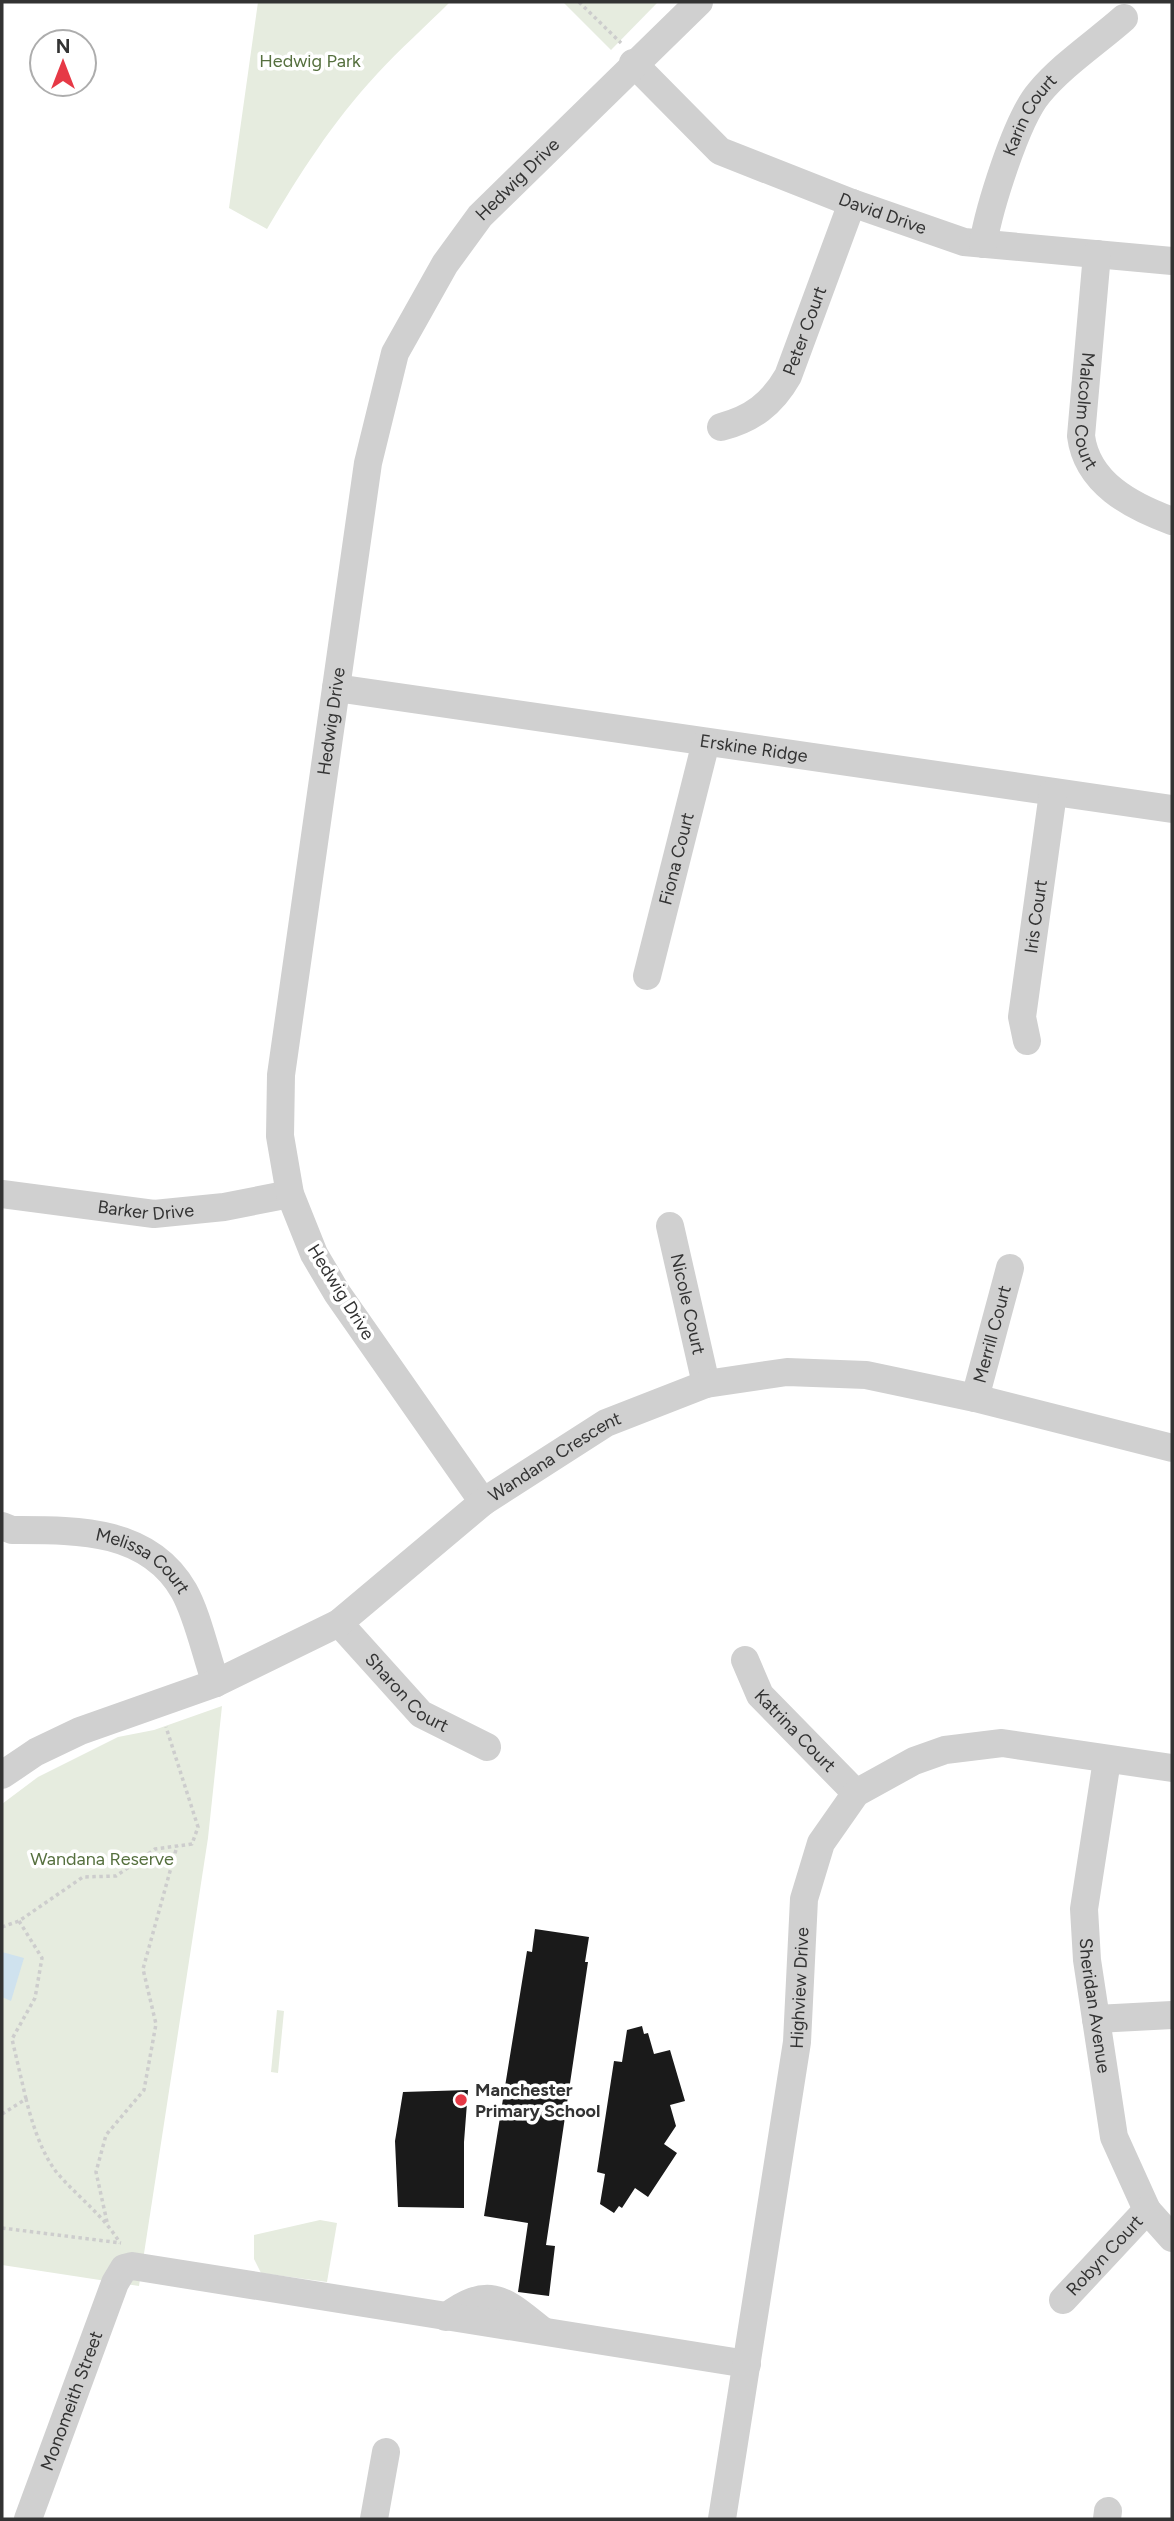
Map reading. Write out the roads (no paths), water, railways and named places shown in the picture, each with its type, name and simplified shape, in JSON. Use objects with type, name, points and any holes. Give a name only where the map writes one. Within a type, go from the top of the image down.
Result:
[{"type":"street","name":"Hedwig Drive","points":[[483,1502],[337,1293],[314,1254],[290,1194],[280,1136],[281,1075],[368,463],[395,353],[439,274],[480,216],[633,63],[699,2]]},
{"type":"street","name":"Karin Court","points":[[983,244],[989,209],[1030,106],[1049,82],[1124,19]]},
{"type":"street","name":"David Drive","points":[[633,63],[720,151],[852,203],[947,237],[983,244],[1172,261]]},
{"type":"street","name":"Peter Court","points":[[721,427],[749,418],[766,406],[783,385],[852,203]]},
{"type":"street","name":"Malcolm Court","points":[[1097,254],[1081,436],[1084,454],[1092,471],[1104,483],[1138,508],[1172,521]]},
{"type":"street","name":"Erskine Ridge","points":[[336,688],[1172,809]]},
{"type":"street","name":"Fiona Court","points":[[647,976],[706,742]]},
{"type":"street","name":"Iris Court","points":[[1027,1041],[1022,1017],[1053,793]]},
{"type":"street","name":"Barker Drive","points":[[2,1194],[154,1214],[224,1207],[290,1194]]},
{"type":"street","name":"Nicole Court","points":[[670,1226],[706,1384]]},
{"type":"street","name":"Merrill Court","points":[[975,1398],[1010,1268]]},
{"type":"street","name":"Wandana Crescent","points":[[2,1775],[36,1752],[80,1731],[216,1683],[339,1623],[483,1502],[606,1423],[706,1384],[787,1372],[866,1375],[975,1398],[1172,1448]]},
{"type":"street","name":"Melissa Court","points":[[2,1526],[12,1530],[80,1530],[146,1549],[184,1591],[216,1683]]},
{"type":"street","name":"Sharon Court","points":[[339,1623],[421,1714],[487,1746]]},
{"type":"street","name":"Katrina Court","points":[[745,1660],[760,1695],[856,1793]]},
{"type":"street","name":"Highview Drive","points":[[722,2519],[797,2042],[804,1899],[821,1843],[856,1793],[914,1761],[945,1750],[1002,1743],[1172,1768]]},
{"type":"street","name":"Sheridan Avenue","points":[[1107,1760],[1084,1909],[1087,1960],[1114,2137],[1147,2210],[1172,2238]]},
{"type":"street","points":[[1096,2019],[1172,2015]]},
{"type":"street","name":"Robyn Court","points":[[1063,2300],[1147,2210]]},
{"type":"street","name":"Monomeith Street","points":[[28,2519],[115,2283],[124,2268],[141,2266],[747,2364]]},
{"type":"street","points":[[374,2519],[386,2452]]},
{"type":"water","points":[[2,1952],[24,1958],[11,2001],[2,1997]]},
{"type":"place","name":"Manchester Primary School","points":[[461,2100]]},
{"type":"park label","name":"Hedwig Park","points":[[310,61]]},
{"type":"park label","name":"Wandana Reserve","points":[[102,1859]]}]
